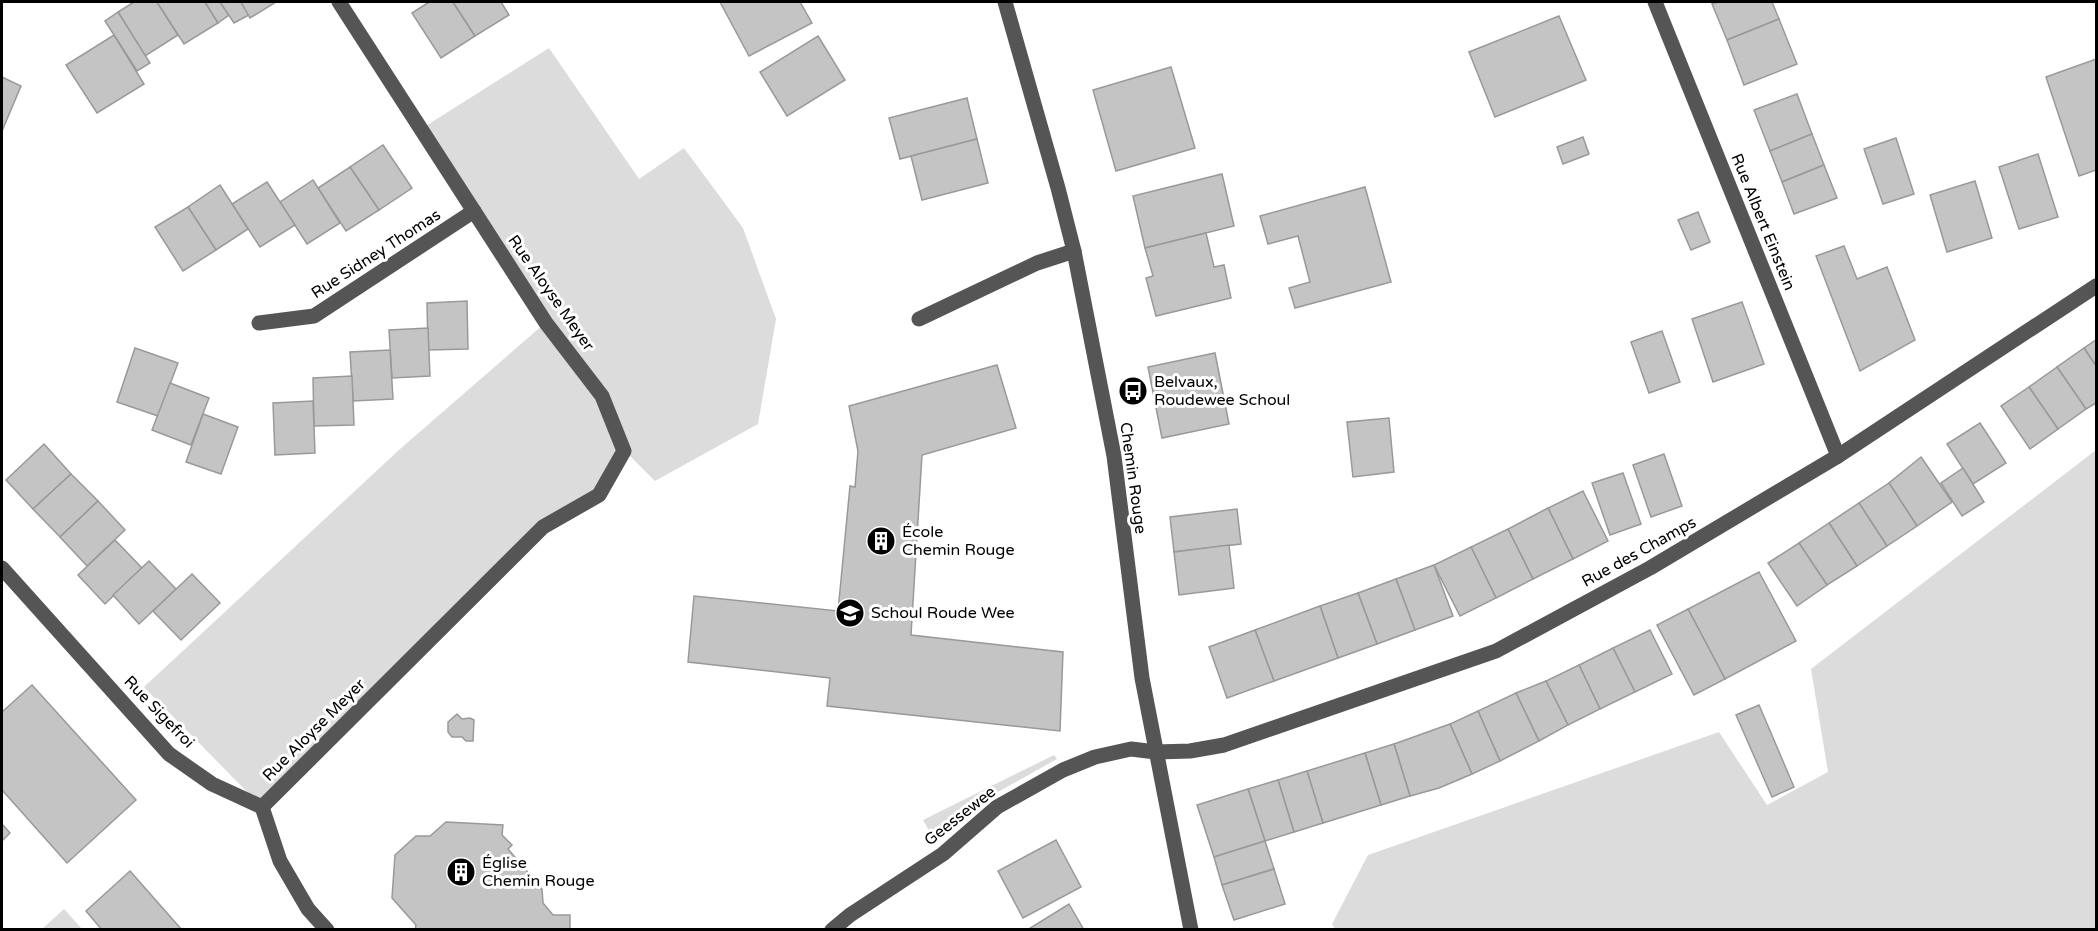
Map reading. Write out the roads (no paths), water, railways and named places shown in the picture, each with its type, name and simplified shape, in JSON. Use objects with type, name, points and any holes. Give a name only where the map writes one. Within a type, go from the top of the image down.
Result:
[{"type":"street","name":"Rue Aloyse Meyer","points":[[262,807],[543,527],[599,495],[624,451],[602,396],[546,323],[339,2]]},
{"type":"street","name":"Chemin Rouge","points":[[1005,2],[1059,188],[1074,251],[1114,456],[1142,678],[1191,930]]},
{"type":"street","name":"Rue Albert Einstein","points":[[1655,2],[1838,456]]},
{"type":"street","name":"Rue Sidney Thomas","points":[[259,323],[314,316],[474,212]]},
{"type":"street","points":[[919,319],[1037,263],[1074,251]]},
{"type":"street","name":"Rue des Champs","points":[[1156,752],[1190,751],[1224,745],[1496,651],[1650,568],[1838,456],[2097,286]]},
{"type":"street","name":"Rue Sigefroi","points":[[2,568],[169,754],[212,784],[262,807]]},
{"type":"street","name":"Geessewee","points":[[832,930],[849,915],[943,854],[997,807],[1063,770],[1095,757],[1131,749],[1156,752]]},
{"type":"street","points":[[262,807],[280,861],[308,909],[327,930]]},
{"type":"place","name":"Belvaux, Roudewee Schoul","points":[[1133,391]]},
{"type":"place","name":"École Chemin Rouge","points":[[881,541]]},
{"type":"place","name":"Schoul Roude Wee","points":[[850,613]]},
{"type":"place","name":"Église Chemin Rouge","points":[[461,872]]}]
